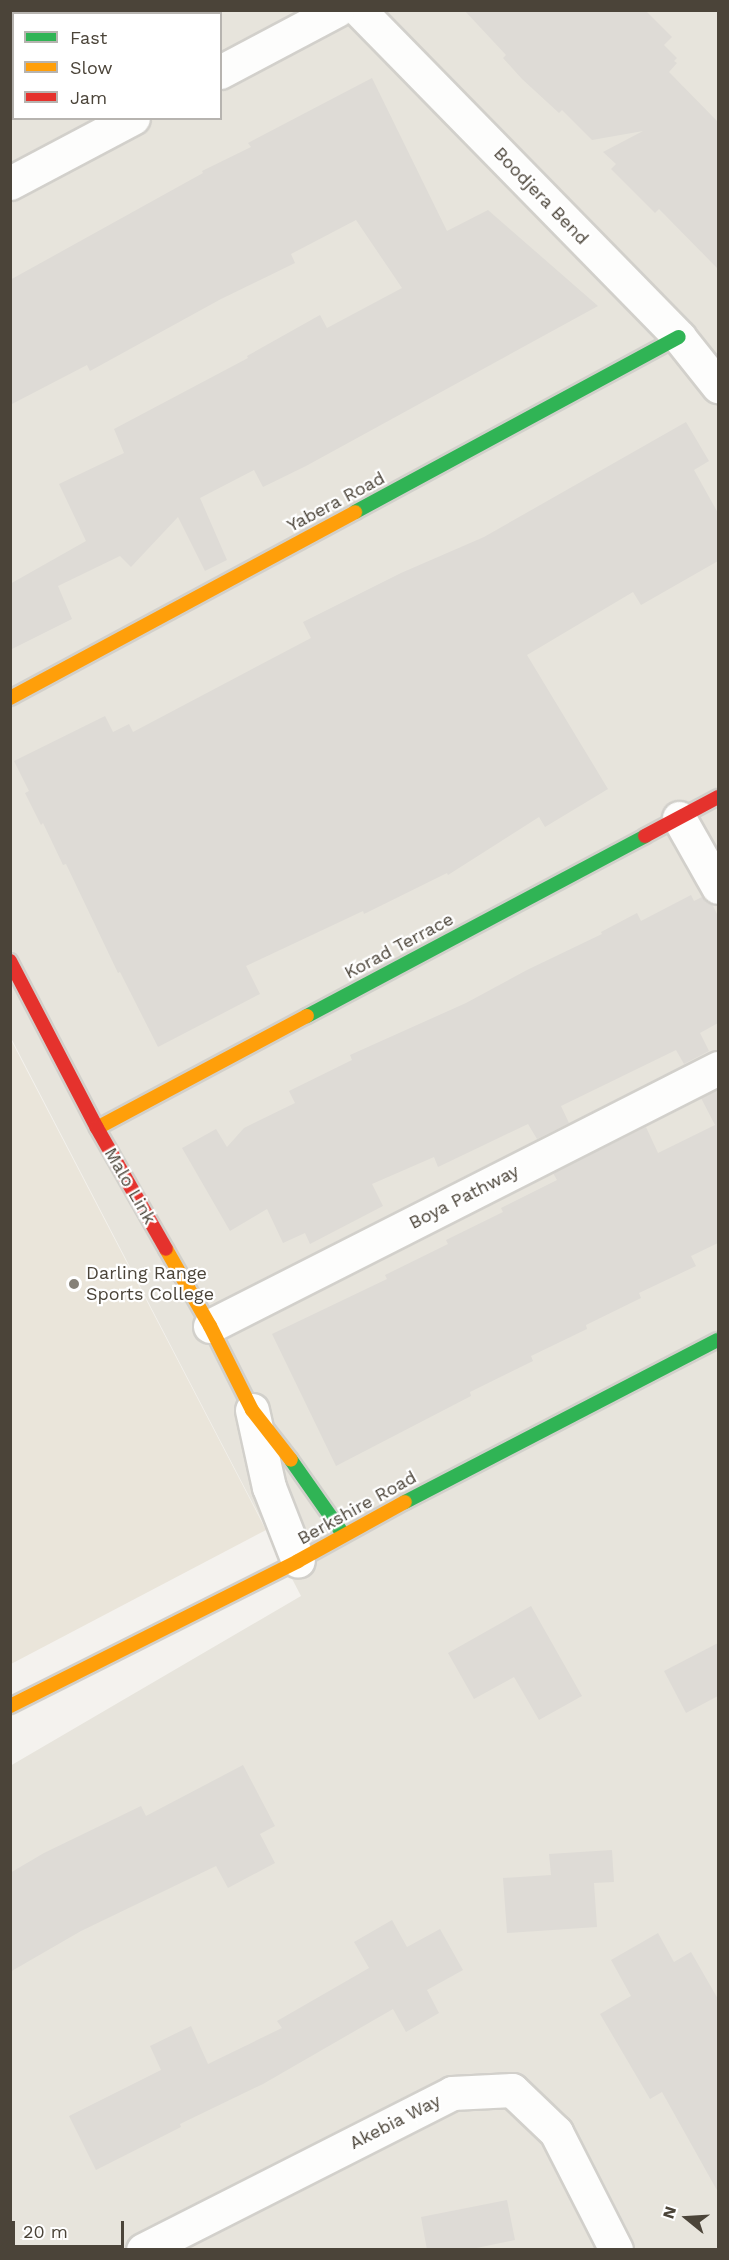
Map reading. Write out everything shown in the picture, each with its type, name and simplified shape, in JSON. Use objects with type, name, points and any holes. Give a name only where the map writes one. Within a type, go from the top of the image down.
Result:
[{"type":"street","points":[[222,71],[337,10]]},
{"type":"street","name":"Boodjera Bend","points":[[359,10],[680,338],[718,386]]},
{"type":"street","points":[[10,183],[129,120]]},
{"type":"street","name":"Yabera Road","points":[[10,698],[680,338]]},
{"type":"street","name":"Korad Terrace","points":[[97,1128],[718,796]]},
{"type":"street","points":[[679,818],[718,887]]},
{"type":"street","name":"Malo Link","points":[[10,961],[97,1128],[210,1326],[252,1410],[343,1534]]},
{"type":"street","name":"Boya Pathway","points":[[210,1326],[718,1068]]},
{"type":"street","name":"Berkshire Road","points":[[10,1706],[298,1561],[343,1534],[718,1342]]},
{"type":"street","name":"Malo Link","points":[[252,1410],[269,1487],[298,1561]]},
{"type":"street","name":"Akebia Way","points":[[143,2250],[452,2093],[512,2090],[556,2132],[616,2250]]},
{"type":"shaded area","points":[[11,11],[718,11],[718,2249],[11,2249],[10,1766],[301,1596],[11,1038]]},
{"type":"shaded area","name":"Darling Range Sports College","points":[[10,1038],[266,1530],[11,1664],[10,1664]]},
{"type":"building","points":[[464,10],[645,10],[672,37],[664,45],[677,58],[674,61],[677,63],[669,72],[718,122],[718,269],[659,209],[655,213],[611,169],[616,164],[603,152],[643,131],[592,140],[562,110],[559,113],[522,79],[503,58],[506,55]]},
{"type":"building","points":[[372,78],[447,231],[488,210],[598,306],[306,466],[263,487],[254,470],[200,498],[227,560],[205,571],[178,517],[131,567],[120,556],[58,586],[72,619],[10,650],[10,584],[86,541],[59,484],[124,453],[114,429],[248,358],[247,356],[320,315],[327,328],[402,288],[356,220],[291,254],[295,263],[221,299],[90,371],[87,365],[10,405],[10,280],[203,173],[202,171],[251,147],[248,143]]},
{"type":"building","points":[[686,422],[709,461],[694,470],[718,513],[718,561],[641,605],[633,592],[527,655],[608,789],[545,827],[539,817],[448,875],[447,873],[364,914],[363,911],[246,966],[260,994],[158,1047],[120,972],[118,973],[66,864],[63,865],[43,823],[41,825],[25,793],[29,791],[14,761],[105,716],[113,732],[129,724],[133,732],[311,638],[303,622],[401,573],[484,537]]},
{"type":"building","points":[[691,895],[694,901],[702,897],[712,904],[718,916],[718,1023],[700,1033],[709,1051],[684,1064],[676,1050],[561,1106],[569,1123],[537,1139],[528,1124],[438,1167],[434,1157],[372,1184],[383,1206],[310,1244],[305,1233],[283,1243],[267,1209],[230,1231],[182,1148],[216,1129],[227,1147],[244,1128],[295,1103],[289,1091],[352,1060],[350,1055],[466,1003],[527,970],[602,934],[601,932],[637,913],[641,921]]},
{"type":"building","points":[[718,1089],[718,1243],[691,1256],[696,1266],[639,1293],[641,1298],[586,1325],[587,1329],[531,1356],[533,1361],[470,1392],[471,1396],[336,1466],[272,1334],[387,1279],[385,1275],[448,1244],[446,1240],[503,1212],[501,1208],[557,1180],[553,1173],[646,1127],[658,1153],[715,1125],[701,1098]]},
{"type":"building","points":[[531,1606],[582,1696],[539,1720],[514,1677],[474,1699],[448,1653]]},
{"type":"building","points":[[718,1643],[718,1696],[686,1713],[664,1671]]},
{"type":"building","points":[[243,1765],[275,1826],[260,1834],[275,1863],[228,1888],[216,1866],[81,1931],[10,1972],[10,1873],[44,1853],[141,1806],[146,1816]]},
{"type":"building","points":[[612,1850],[614,1882],[594,1883],[597,1927],[507,1933],[503,1878],[551,1875],[549,1854]]},
{"type":"building","points":[[392,1920],[407,1947],[440,1929],[463,1970],[427,1990],[439,2013],[406,2032],[393,2009],[263,2084],[180,2124],[181,2127],[96,2170],[69,2116],[161,2070],[150,2046],[191,2026],[208,2064],[282,2028],[277,2021],[369,1968],[354,1942]]},
{"type":"building","points":[[658,1933],[674,1962],[691,1952],[718,1999],[718,2192],[662,2092],[650,2099],[600,2014],[631,1996],[611,1960]]},
{"type":"building","points":[[507,2200],[515,2240],[467,2250],[427,2250],[421,2217]]},
{"type":"traffic: fast","points":[[355,512],[679,337]]},
{"type":"traffic: fast","points":[[307,1016],[645,836]]},
{"type":"traffic: fast","points":[[405,1502],[718,1340]]},
{"type":"traffic: fast","points":[[291,1460],[343,1534]]},
{"type":"traffic: slow","points":[[10,698],[355,512]]},
{"type":"traffic: slow","points":[[97,1128],[307,1016]]},
{"type":"traffic: slow","points":[[166,1249],[210,1326],[252,1410],[291,1460]]},
{"type":"traffic: slow","points":[[10,1706],[298,1561],[405,1502]]},
{"type":"traffic: jam","points":[[645,836],[718,797]]},
{"type":"traffic: jam","points":[[10,961],[97,1128],[166,1249]]},
{"type":"place","name":"Darling Range Sports College","points":[[74,1284]]}]
